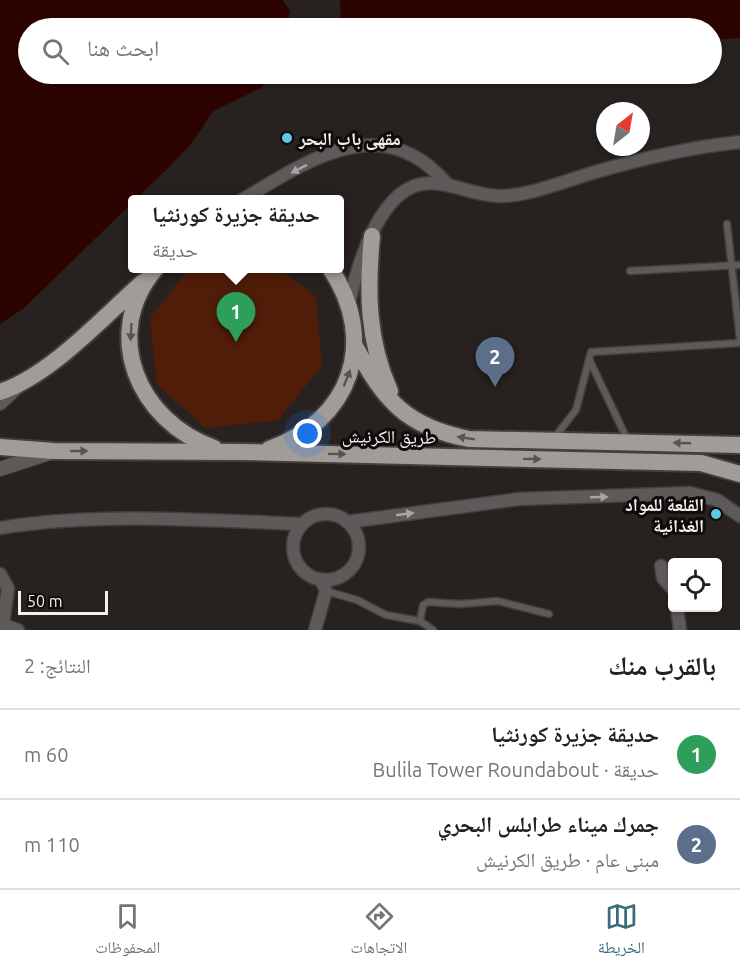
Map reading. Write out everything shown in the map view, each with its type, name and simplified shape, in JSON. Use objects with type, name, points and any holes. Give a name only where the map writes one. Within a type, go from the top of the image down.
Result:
[{"type":"highway","points":[[372,236],[368,312],[374,346],[397,405]]},
{"type":"highway","points":[[152,273],[138,299],[131,322],[130,346],[134,370],[143,392],[157,412],[184,435],[217,449],[241,452],[270,449],[296,439],[320,422],[338,400],[350,374],[355,346],[349,303],[333,273]]},
{"type":"highway","points":[[0,392],[19,386],[55,361],[152,273]]},
{"type":"highway","name":"طريق الكرنيش","points":[[355,346],[380,388],[426,428],[438,433],[469,440],[740,445]]},
{"type":"highway","name":"طريق الكرنيش","points":[[0,447],[54,451],[241,452],[701,463],[740,474]]},
{"type":"street","points":[[414,186],[446,183],[489,195],[510,195],[613,167],[740,142]]},
{"type":"street","points":[[252,195],[345,147],[386,147],[415,157],[432,168],[446,183]]},
{"type":"street","points":[[349,303],[357,270],[372,236],[395,200],[420,180],[422,170],[415,157]]},
{"type":"street","points":[[0,403],[19,386]]},
{"type":"street","points":[[0,470],[54,451]]},
{"type":"street","points":[[0,528],[53,522],[142,520],[301,525],[316,516],[325,514],[347,522],[519,499],[690,493],[717,500],[740,516]]},
{"type":"street","points":[[324,586],[342,577],[356,561],[358,543],[347,522]]},
{"type":"street","points":[[301,525],[293,542],[296,562],[324,586]]},
{"type":"street","points":[[661,566],[663,578],[668,584]]},
{"type":"street","points":[[0,574],[8,588],[1,624],[18,630]]},
{"type":"street","points":[[315,630],[324,586]]},
{"type":"street","points":[[678,612],[680,630]]},
{"type":"lane","points":[[552,440],[578,405],[589,358],[594,351],[740,341],[727,224]]},
{"type":"lane","points":[[630,271],[740,265]]},
{"type":"lane","points":[[589,358],[628,442]]},
{"type":"lane","points":[[324,586],[386,615],[420,621],[433,630]]},
{"type":"lane","points":[[420,621],[423,605],[428,602],[460,604],[498,601],[549,614]]},
{"type":"shaded area","points":[[0,0],[283,0],[290,11],[289,18],[18,18],[18,84],[264,84],[261,88],[213,111],[192,143],[170,166],[140,195],[128,195],[128,207],[24,308],[0,324]]},
{"type":"shaded area","points":[[340,0],[740,0],[740,38],[722,39],[722,18],[341,18]]},
{"type":"shaded area","points":[[186,273],[285,273],[316,297],[322,366],[278,420],[206,428],[157,385],[150,318]]},
{"type":"place","name":"مقهى باب البحر","points":[[287,138]]},
{"type":"place","name":"حديقة جزيرة كورنثيا","points":[[236,342]]},
{"type":"place","name":"جمرك ميناء طرابلس البحري","points":[[495,387]]},
{"type":"place","name":"القلعة للمواد الغذائية","points":[[716,514]]}]
